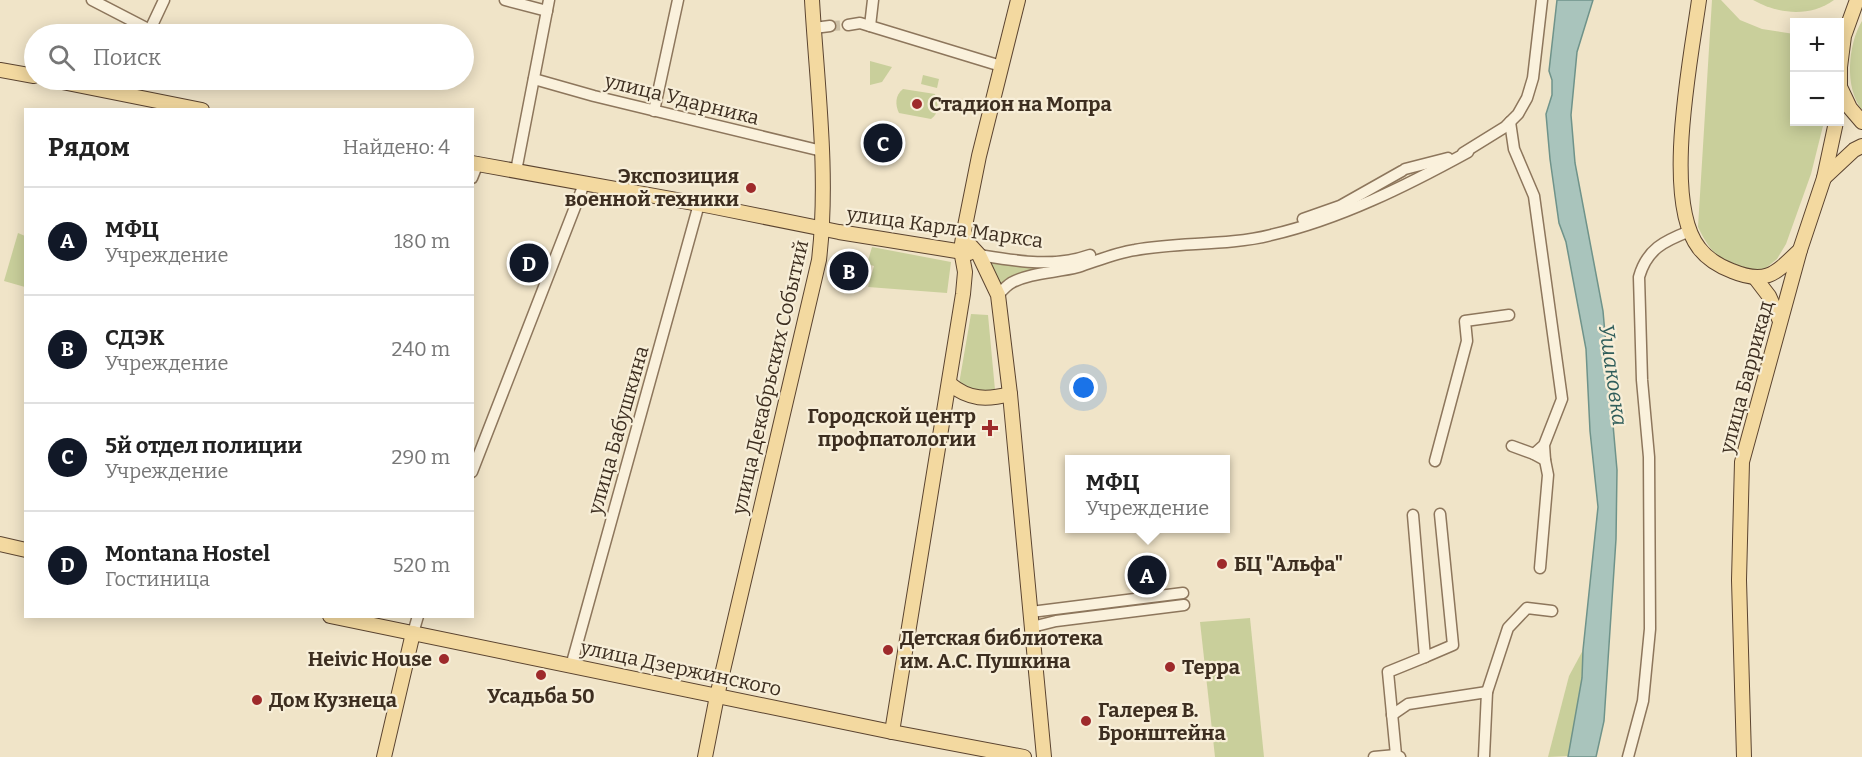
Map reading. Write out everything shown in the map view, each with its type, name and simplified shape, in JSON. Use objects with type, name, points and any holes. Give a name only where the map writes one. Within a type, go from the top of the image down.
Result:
[{"type":"main road","name":"улица Декабрьских Событий","points":[[705,757],[717,696],[819,260],[822,229],[822,151],[812,0]]},
{"type":"main road","points":[[892,732],[950,384],[964,272],[961,250],[964,231],[977,164],[1018,0]]},
{"type":"main road","points":[[1699,0],[1684,122],[1681,180],[1686,220],[1690,231],[1700,250],[1712,261],[1756,279],[1773,272],[1800,250]]},
{"type":"main road","points":[[1840,72],[1844,36],[1855,4]]},
{"type":"main road","points":[[0,70],[24,74]]},
{"type":"main road","points":[[107,90],[185,108]]},
{"type":"main road","points":[[1844,99],[1862,122]]},
{"type":"main road","name":"улица Баррикад","points":[[1744,757],[1739,580],[1742,462],[1800,250],[1824,178],[1835,126]]},
{"type":"main road","points":[[1824,178],[1854,150],[1862,146]]},
{"type":"main road","name":"улица Карла Маркса","points":[[475,163],[822,229],[961,250],[979,255]]},
{"type":"main road","points":[[964,231],[968,243],[979,255],[998,295],[1010,394],[1044,757]]},
{"type":"main road","points":[[964,272],[972,264],[978,263],[986,269]]},
{"type":"main road","points":[[1756,279],[1769,296],[1780,321]]},
{"type":"main road","points":[[950,384],[962,394],[979,398],[1010,394]]},
{"type":"main road","points":[[0,544],[24,550]]},
{"type":"main road","name":"улица Дзержинского","points":[[340,618],[1024,757]]},
{"type":"main road","points":[[384,757],[413,633]]},
{"type":"street","points":[[92,0],[135,24]]},
{"type":"street","points":[[153,24],[164,0]]},
{"type":"street","points":[[505,0],[547,12]]},
{"type":"street","points":[[516,171],[549,0]]},
{"type":"street","points":[[654,111],[678,0]]},
{"type":"street","points":[[870,26],[873,0]]},
{"type":"street","points":[[998,295],[1011,283],[1031,276],[1078,267],[1103,257],[1133,250],[1268,236],[1300,228],[1410,182],[1457,158],[1470,156],[1518,114],[1527,98],[1533,78],[1542,0]]},
{"type":"street","points":[[848,25],[860,23],[1001,66]]},
{"type":"street","points":[[814,28],[830,26]]},
{"type":"street","name":"улица Ударника","points":[[534,79],[654,111],[822,151]]},
{"type":"street","points":[[1510,122],[1514,149],[1534,196],[1562,399],[1544,445],[1548,475],[1540,568]]},
{"type":"street","name":"улица Карла Маркса","points":[[979,255],[1022,262],[1049,262],[1078,259],[1141,245],[1246,234],[1289,225],[1340,206],[1404,170],[1470,156]]},
{"type":"street","points":[[1404,170],[1400,176],[1402,180],[1406,183],[1410,182]]},
{"type":"street","points":[[474,467],[584,184]]},
{"type":"street","name":"улица Бабушкина","points":[[571,666],[699,204]]},
{"type":"street","points":[[1628,757],[1643,701],[1650,629],[1649,457],[1642,380],[1639,277],[1644,261],[1658,247],[1690,231]]},
{"type":"street","points":[[1435,459],[1467,341],[1465,321],[1509,315]]},
{"type":"street","points":[[1534,454],[1544,445]]},
{"type":"street","points":[[1512,446],[1545,460]]},
{"type":"street","points":[[1374,757],[1398,756],[1388,672],[1453,645],[1440,514]]},
{"type":"street","points":[[1413,515],[1425,657]]},
{"type":"street","points":[[1031,612],[1184,599],[1032,627]]},
{"type":"street","points":[[1484,757],[1487,692],[1508,628],[1527,608],[1552,611]]},
{"type":"street","points":[[413,633],[417,618]]},
{"type":"street","points":[[1392,715],[1408,704],[1487,692]]},
{"type":"green space","points":[[1712,0],[1721,0],[1740,20],[1762,29],[1790,33],[1790,126],[1823,126],[1811,174],[1786,244],[1777,259],[1762,271],[1731,263],[1716,254],[1698,227]]},
{"type":"green space","points":[[1753,0],[1834,0],[1814,10],[1794,12],[1783,11]]},
{"type":"green space","points":[[1862,21],[1862,110],[1852,90],[1850,66],[1851,53]]},
{"type":"green space","points":[[870,61],[892,67],[882,82],[870,85]]},
{"type":"green space","points":[[923,75],[939,79],[937,88],[921,84]]},
{"type":"green space","name":"Стадион на Мопра","points":[[903,89],[935,94],[938,108],[934,117],[931,119],[899,113],[898,94]]},
{"type":"green space","points":[[18,233],[24,236],[24,287],[4,281]]},
{"type":"green space","points":[[872,247],[951,262],[947,293],[868,287],[874,266],[867,264]]},
{"type":"green space","points":[[985,259],[1057,264],[999,291]]},
{"type":"green space","points":[[971,314],[988,315],[995,390],[977,392],[959,384]]},
{"type":"green space","points":[[1250,618],[1264,757],[1215,757],[1200,622]]},
{"type":"green space","points":[[1583,650],[1582,678],[1569,756],[1548,757],[1569,676]]},
{"type":"water","name":"Ушаковка","points":[[1557,0],[1593,0],[1577,52],[1571,115],[1575,163],[1603,311],[1617,470],[1616,539],[1604,721],[1596,757],[1568,757],[1582,678],[1598,507],[1590,431],[1586,349],[1566,242],[1559,223],[1546,114],[1552,95],[1552,80],[1549,71]]},
{"type":"tunnel","points":[[830,26],[848,25]]},
{"type":"place","name":"Стадион на Мопра","points":[[917,104]]},
{"type":"place","name":"5й отдел полиции","points":[[883,143]]},
{"type":"place","name":"Экспозиция военной техники","points":[[751,188]]},
{"type":"place","name":"Montana Hostel","points":[[529,263]]},
{"type":"place","name":"СДЭК","points":[[849,271]]},
{"type":"place","name":"Городской центр профпатологии","points":[[990,428]]},
{"type":"place","name":"БЦ \"Альфа\"","points":[[1222,564]]},
{"type":"place","name":"МФЦ","points":[[1147,575]]},
{"type":"place","name":"Детская библиотека им. А.С. Пушкина","points":[[888,650]]},
{"type":"place","name":"Heivic House","points":[[444,659]]},
{"type":"place","name":"Терра","points":[[1170,667]]},
{"type":"place","name":"Усадьба 50","points":[[541,675]]},
{"type":"place","name":"Дом Кузнеца","points":[[257,700]]},
{"type":"place","name":"Галерея В. Бронштейна","points":[[1086,721]]}]
